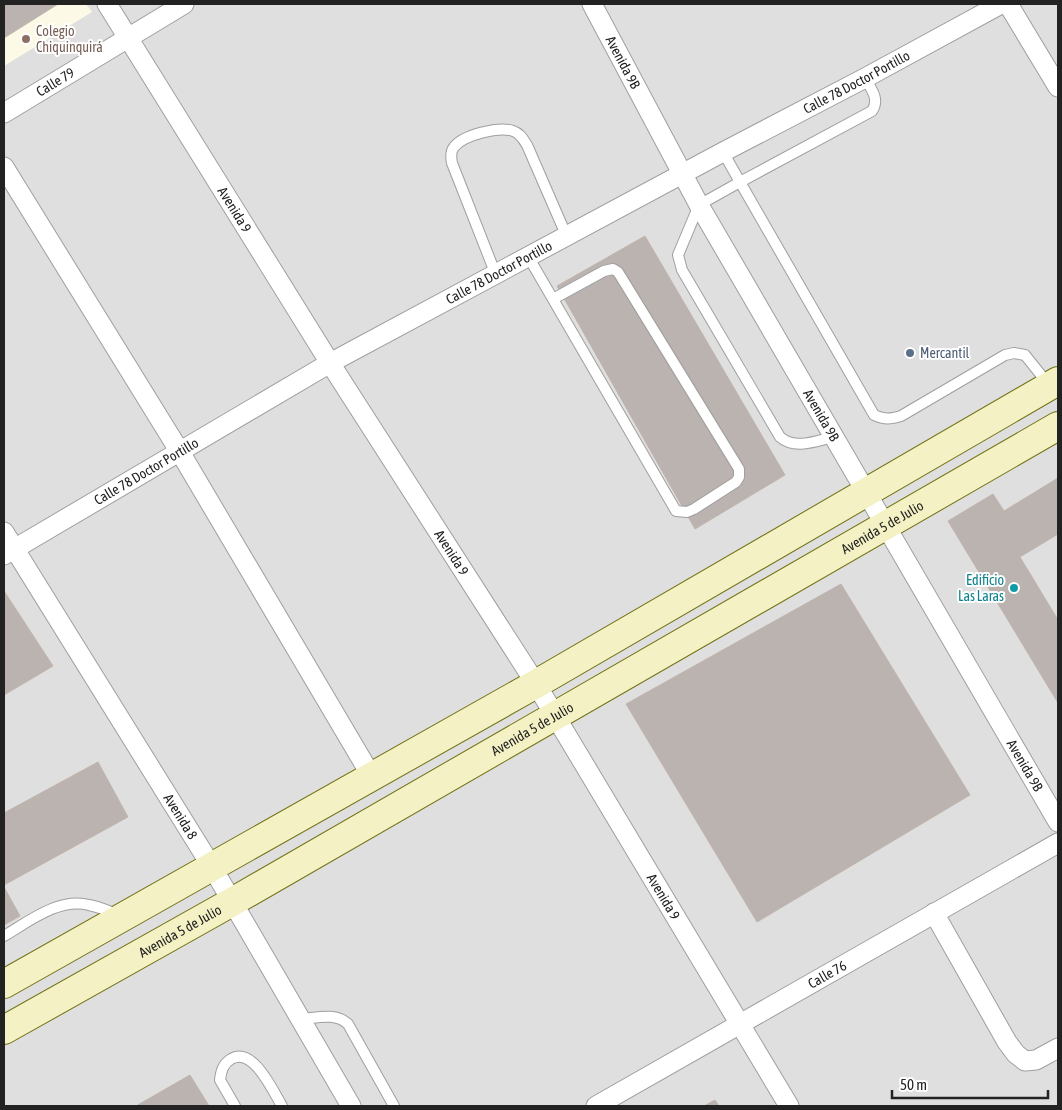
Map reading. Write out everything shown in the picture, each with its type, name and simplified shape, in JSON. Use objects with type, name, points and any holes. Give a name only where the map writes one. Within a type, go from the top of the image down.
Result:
[{"type":"main road","points":[[4,984],[536,684],[866,494],[1054,383]]},
{"type":"main road","name":"Avenida 5 de Julio","points":[[4,1030],[555,717],[1058,426]]},
{"type":"street","name":"Avenida 9","points":[[107,4],[330,363],[536,684],[789,1106]]},
{"type":"street","name":"Calle 79","points":[[4,113],[184,4]]},
{"type":"street","name":"Avenida 9B","points":[[592,4],[699,205],[884,526],[1058,822]]},
{"type":"street","name":"Calle 78 Doctor Portillo","points":[[9,552],[330,363],[1001,4]]},
{"type":"street","points":[[1008,4],[1058,87]]},
{"type":"street","points":[[4,167],[180,452],[372,777]]},
{"type":"street","name":"Avenida 8","points":[[4,532],[9,552],[212,868],[351,1106]]},
{"type":"street","name":"Calle 76","points":[[596,1106],[1058,843]]},
{"type":"street","points":[[934,913],[1007,1042],[1016,1054],[1025,1062],[1036,1060],[1058,1048]]},
{"type":"lane","points":[[833,437],[794,445],[786,443],[780,437],[685,277],[678,255],[699,205],[872,111],[875,106],[875,99],[865,78]]},
{"type":"lane","points":[[496,275],[452,163],[451,155],[454,147],[467,138],[492,130],[503,129],[514,131],[521,136],[527,145],[567,236]]},
{"type":"lane","points":[[723,152],[874,415],[890,420],[902,416],[1005,355],[1014,353],[1025,355],[1054,383]]},
{"type":"lane","points":[[529,258],[676,511],[687,512],[694,510],[736,482],[739,477],[739,469],[618,272],[613,270],[604,271],[553,299]]},
{"type":"lane","points":[[4,936],[42,914],[71,903],[88,904],[124,916]]},
{"type":"lane","points":[[300,1019],[334,1016],[342,1018],[348,1024],[394,1106]]},
{"type":"lane","points":[[235,1106],[220,1080],[223,1067],[227,1062],[236,1057],[244,1057],[251,1060],[257,1066],[282,1106]]},
{"type":"shaded area","points":[[4,4],[1058,4],[1058,1106],[4,1106]]},
{"type":"shaded area","name":"Colegio Chiquinquirá","points":[[4,4],[86,4],[92,12],[4,66]]},
{"type":"building","points":[[4,4],[58,4],[4,38]]},
{"type":"building","points":[[645,236],[785,475],[695,529],[557,286]]},
{"type":"building","name":"Edificio Las Laras","points":[[1058,478],[1058,534],[1020,557],[1058,620],[1058,703],[948,521],[993,494],[1004,511]]},
{"type":"building","points":[[841,584],[970,795],[757,922],[626,704]]},
{"type":"building","points":[[4,591],[53,666],[4,695]]},
{"type":"building","points":[[98,762],[128,817],[4,885],[4,813]]},
{"type":"building","points":[[4,887],[20,916],[4,925]]},
{"type":"building","points":[[190,1075],[209,1106],[136,1106]]},
{"type":"building","points":[[715,1100],[719,1106],[704,1106]]},
{"type":"place","name":"Colegio Chiquinquirá","points":[[26,39]]},
{"type":"place","name":"Mercantil","points":[[910,353]]},
{"type":"place","name":"Edificio Las Laras","points":[[1014,588]]}]
